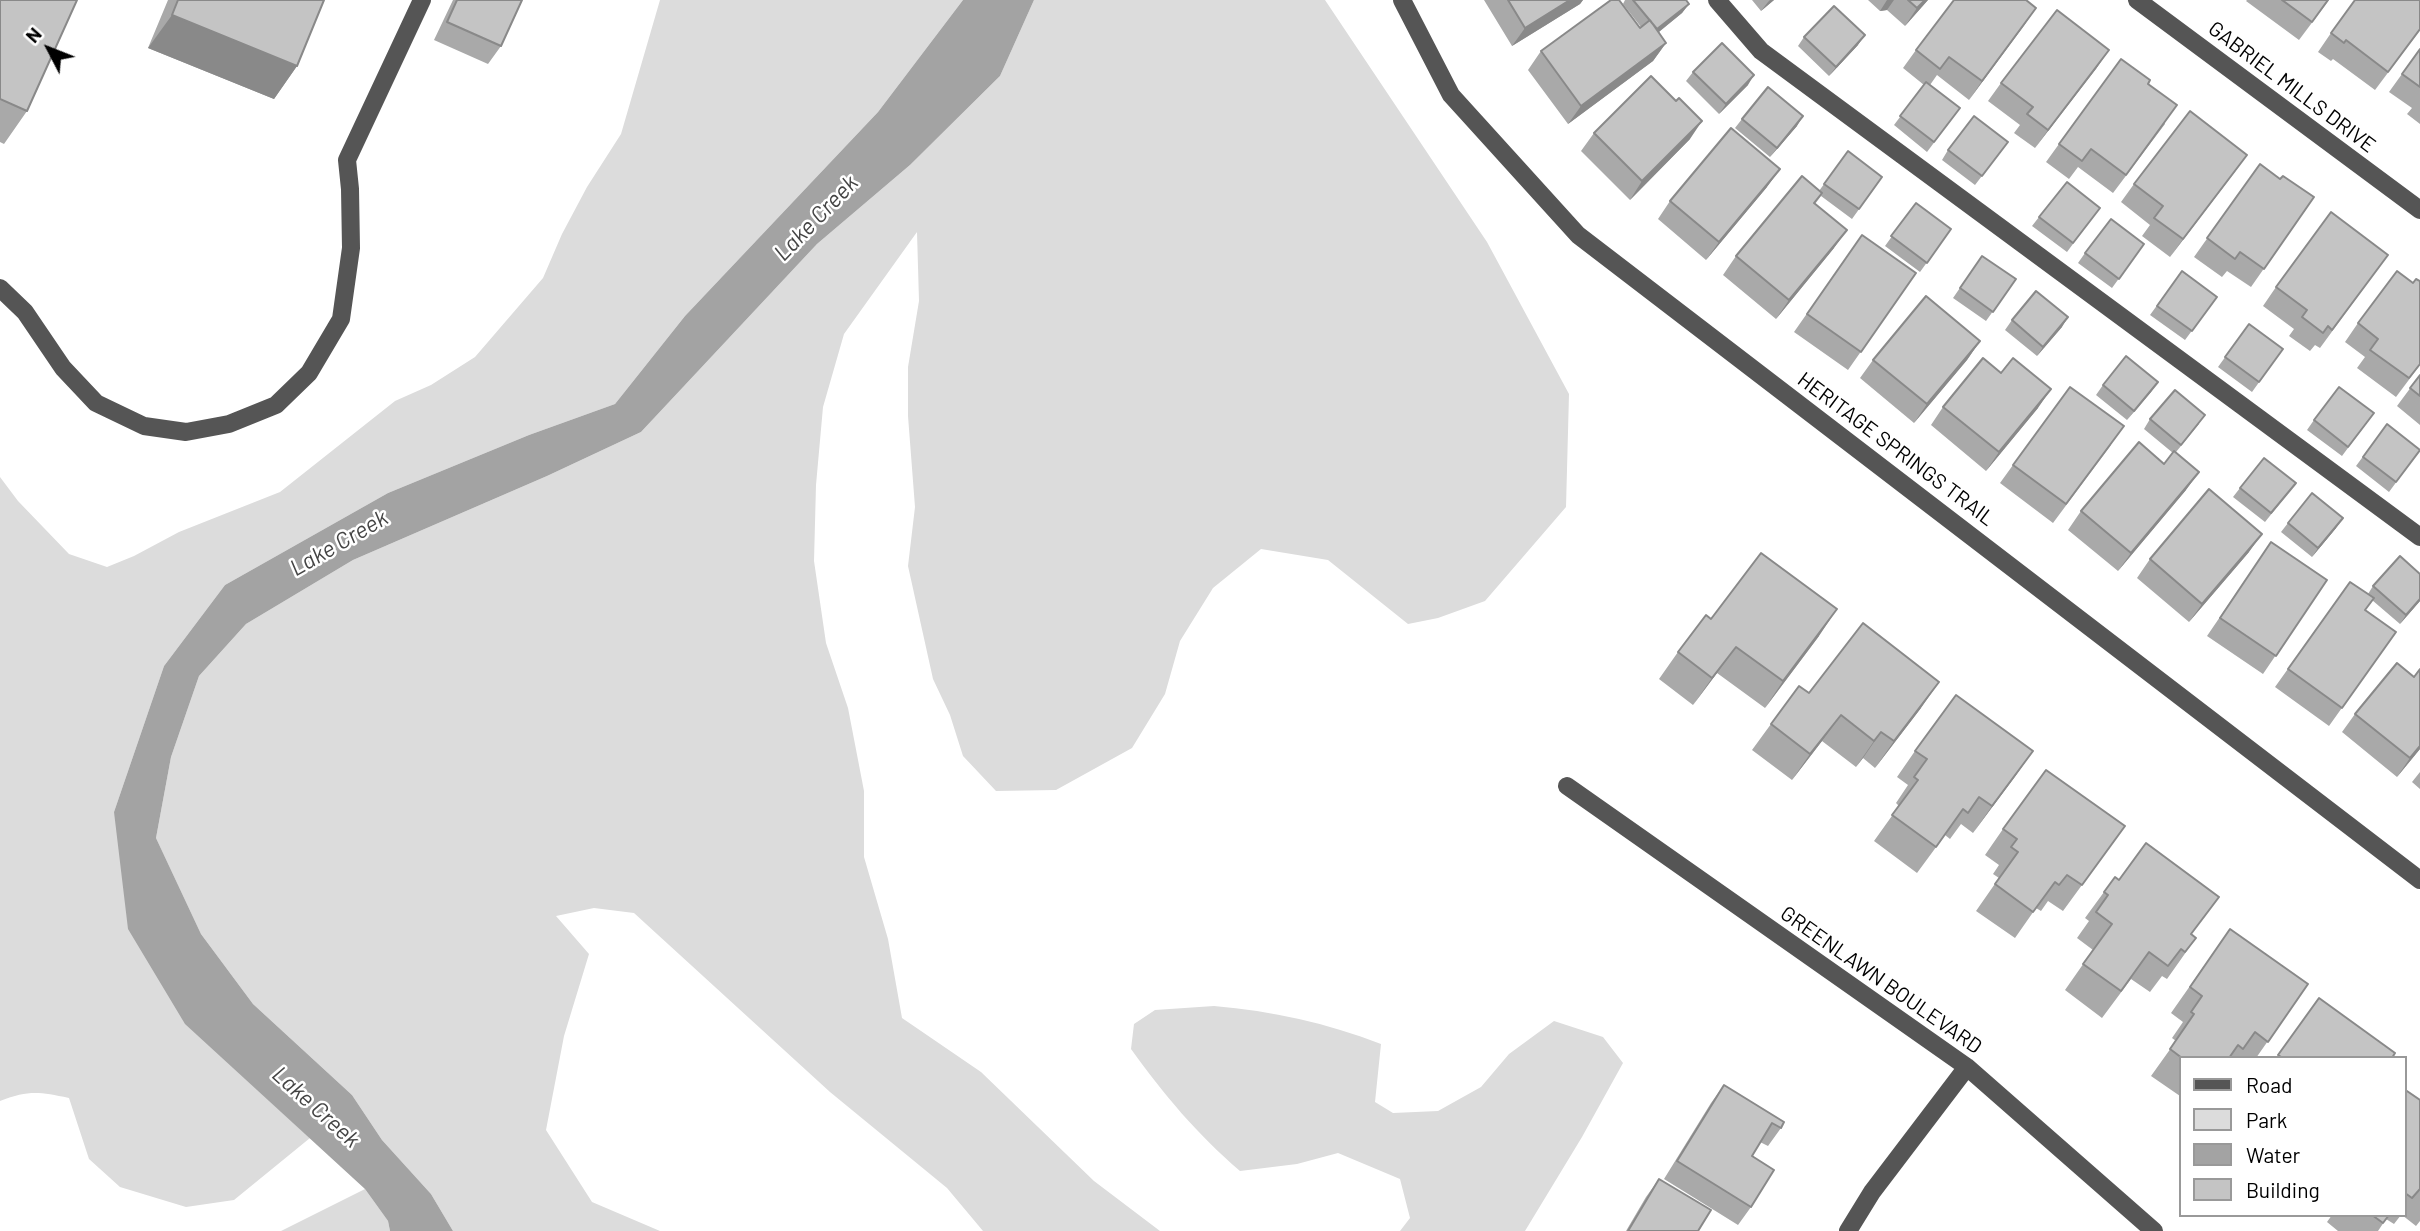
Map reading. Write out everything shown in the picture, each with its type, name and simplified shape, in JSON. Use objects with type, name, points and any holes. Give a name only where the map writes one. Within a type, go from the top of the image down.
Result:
[{"type":"street","points":[[0,288],[24,312],[62,368],[96,403],[144,426],[186,432],[229,424],[276,405],[309,373],[341,319],[351,248],[347,160],[422,0]]},
{"type":"street","name":"HERITAGE SPRINGS TRAIL","points":[[1402,0],[1451,94],[1578,235],[2420,880]]},
{"type":"street","points":[[1717,0],[1761,51],[2420,537]]},
{"type":"street","name":"GABRIEL MILLS DRIVE","points":[[2137,0],[2420,210]]},
{"type":"street","name":"GREENLAWN BOULEVARD","points":[[1566,786],[1967,1067],[2154,1231]]},
{"type":"street","points":[[1848,1231],[1872,1192],[1967,1067]]},
{"type":"green space","points":[[660,0],[963,0],[878,112],[685,316],[615,404],[529,435],[388,493],[225,585],[164,666],[114,812],[270,1101],[310,1138],[234,1200],[186,1207],[120,1187],[89,1159],[69,1098],[34,1093],[0,1101],[0,477],[18,501],[69,554],[107,567],[179,532],[280,492],[395,401],[431,385],[475,357],[543,278],[587,187],[621,134]]},
{"type":"green space","points":[[1034,0],[1325,0],[1487,242],[1569,394],[1566,507],[1485,601],[1438,618],[1408,624],[1328,560],[1261,549],[1213,588],[1180,641],[1165,694],[1132,748],[1056,790],[996,791],[963,756],[950,715],[933,679],[908,566],[915,507],[908,416],[908,367],[919,301],[917,232],[844,334],[823,407],[816,485],[814,561],[826,643],[848,708],[864,791],[864,857],[888,939],[902,1018],[981,1072],[1094,1181],[1160,1231],[983,1231],[947,1188],[830,1092],[634,913],[594,908],[556,916],[589,954],[564,1036],[546,1130],[592,1202],[660,1231],[453,1231],[431,1194],[382,1140],[352,1095],[253,1004],[201,934],[156,838],[171,757],[199,676],[246,624],[353,560],[641,432],[817,244],[910,165],[1000,76]]},
{"type":"green space","points":[[1214,1006],[1299,1019],[1381,1044],[1375,1102],[1393,1113],[1438,1111],[1481,1087],[1509,1054],[1554,1021],[1603,1037],[1623,1063],[1525,1231],[1400,1231],[1410,1218],[1400,1179],[1338,1153],[1297,1164],[1240,1171],[1195,1128],[1131,1049],[1134,1024],[1155,1010]]},
{"type":"green space","points":[[365,1189],[388,1221],[390,1231],[281,1231]]},
{"type":"water","name":"Lake Creek","points":[[963,0],[1034,0],[1000,76],[910,165],[817,244],[641,432],[353,560],[246,624],[199,676],[171,757],[156,838],[201,934],[253,1004],[352,1095],[382,1140],[431,1194],[453,1231],[390,1231],[388,1221],[365,1189],[185,1024],[128,929],[114,812],[164,666],[225,585],[388,493],[529,435],[615,404],[685,316],[878,112]]},
{"type":"building","points":[[0,0],[77,0],[27,111],[0,99]]},
{"type":"building","points":[[178,0],[324,0],[297,66],[172,15]]},
{"type":"building","points":[[457,0],[522,0],[501,46],[447,22]]},
{"type":"building","points":[[1508,0],[1570,0],[1525,28]]},
{"type":"building","points":[[1611,0],[1619,0],[1640,28],[1650,20],[1666,43],[1581,106],[1541,51]]},
{"type":"building","points":[[1633,0],[1686,0],[1689,4],[1657,29]]},
{"type":"building","points":[[1908,0],[1925,0],[1917,8]]},
{"type":"building","points":[[1954,0],[2026,0],[2036,8],[1982,81],[1949,57],[1940,69],[1916,50]]},
{"type":"building","points":[[2282,0],[2328,0],[2312,22]]},
{"type":"building","points":[[2355,0],[2420,0],[2420,29],[2388,72],[2346,40],[2344,43],[2331,33]]},
{"type":"building","points":[[1834,6],[1865,35],[1836,67],[1804,37]]},
{"type":"building","points":[[2057,10],[2109,50],[2048,130],[2027,114],[2033,107],[2001,83]]},
{"type":"building","points":[[1722,43],[1754,75],[1726,104],[1693,72]]},
{"type":"building","points":[[2420,49],[2420,87],[2402,74]]},
{"type":"building","points":[[2121,59],[2150,80],[2148,84],[2177,105],[2126,175],[2091,149],[2082,161],[2059,144]]},
{"type":"building","points":[[1651,76],[1676,101],[1679,98],[1702,121],[1642,181],[1594,133]]},
{"type":"building","points":[[1926,82],[1960,108],[1934,142],[1900,116]]},
{"type":"building","points":[[1768,87],[1803,116],[1777,148],[1742,119]]},
{"type":"building","points":[[2190,111],[2247,155],[2183,239],[2154,218],[2163,206],[2134,184]]},
{"type":"building","points":[[1974,116],[2008,142],[1982,176],[1948,150]]},
{"type":"building","points":[[1731,128],[1780,169],[1719,242],[1670,201]]},
{"type":"building","points":[[1848,151],[1882,177],[1859,209],[1824,184]]},
{"type":"building","points":[[2260,164],[2280,179],[2283,176],[2314,197],[2264,269],[2240,252],[2235,259],[2207,238]]},
{"type":"building","points":[[1802,176],[1822,193],[1814,203],[1847,230],[1789,300],[1736,256]]},
{"type":"building","points":[[2067,182],[2100,208],[2073,243],[2039,217]]},
{"type":"building","points":[[1916,203],[1951,229],[1927,263],[1891,236]]},
{"type":"building","points":[[2331,212],[2388,255],[2332,330],[2328,326],[2323,333],[2302,317],[2307,310],[2276,287]]},
{"type":"building","points":[[2111,219],[2144,244],[2119,279],[2085,253]]},
{"type":"building","points":[[1862,235],[1916,273],[1861,352],[1807,314]]},
{"type":"building","points":[[1982,256],[2016,279],[1993,312],[1960,288]]},
{"type":"building","points":[[2182,271],[2217,297],[2192,331],[2157,306]]},
{"type":"building","points":[[2397,271],[2413,283],[2416,279],[2420,281],[2420,364],[2409,378],[2370,350],[2378,339],[2358,323]]},
{"type":"building","points":[[2036,291],[2068,317],[2043,347],[2012,320]]},
{"type":"building","points":[[1926,296],[1980,341],[1927,404],[1873,360]]},
{"type":"building","points":[[2249,324],[2283,349],[2259,382],[2225,357]]},
{"type":"building","points":[[2126,356],[2158,382],[2134,411],[2103,385]]},
{"type":"building","points":[[1983,358],[2001,373],[2013,358],[2051,389],[1999,452],[1943,407]]},
{"type":"building","points":[[2420,375],[2420,396],[2410,388]]},
{"type":"building","points":[[2070,387],[2124,426],[2066,504],[2013,465]]},
{"type":"building","points":[[2339,387],[2374,413],[2348,447],[2314,420]]},
{"type":"building","points":[[2175,390],[2205,415],[2181,445],[2150,419]]},
{"type":"building","points":[[2387,424],[2420,450],[2396,482],[2363,457]]},
{"type":"building","points":[[2139,442],[2164,464],[2174,451],[2199,472],[2131,553],[2081,511]]},
{"type":"building","points":[[2264,458],[2296,483],[2271,513],[2240,488]]},
{"type":"building","points":[[2209,489],[2262,534],[2202,604],[2150,559]]},
{"type":"building","points":[[2312,493],[2343,518],[2318,548],[2288,523]]},
{"type":"building","points":[[2271,542],[2327,580],[2276,656],[2220,618]]},
{"type":"building","points":[[1761,553],[1837,609],[1783,681],[1736,647],[1712,678],[1678,652],[1706,615],[1711,619]]},
{"type":"building","points":[[2400,556],[2420,574],[2420,599],[2406,615],[2373,586]]},
{"type":"building","points":[[2350,582],[2374,598],[2365,610],[2396,632],[2342,708],[2288,669]]},
{"type":"building","points":[[1863,623],[1939,682],[1894,741],[1881,732],[1874,741],[1841,715],[1810,754],[1771,724],[1799,686],[1809,693]]},
{"type":"building","points":[[2397,663],[2414,677],[2420,669],[2420,746],[2410,758],[2355,714]]},
{"type":"building","points":[[1956,695],[2033,751],[1992,806],[1979,797],[1968,813],[1963,809],[1936,847],[1892,815],[1918,780],[1914,777],[1927,759],[1915,751]]},
{"type":"building","points":[[2046,770],[2125,826],[2082,885],[2067,875],[2059,885],[2055,882],[2033,912],[1995,884],[2018,852],[2011,847],[2017,839],[2003,829]]},
{"type":"building","points":[[2146,843],[2219,897],[2191,934],[2196,938],[2185,952],[2181,949],[2168,966],[2149,952],[2121,991],[2083,964],[2112,924],[2096,912],[2108,895],[2104,892],[2115,877],[2119,880]]},
{"type":"building","points":[[2230,929],[2308,984],[2268,1042],[2255,1032],[2243,1049],[2238,1045],[2230,1056],[2179,1056],[2170,1049],[2194,1014],[2191,1012],[2202,996],[2190,987]]},
{"type":"building","points":[[2319,998],[2395,1053],[2393,1056],[2278,1055]]},
{"type":"building","points":[[1724,1085],[1784,1122],[1781,1128],[1772,1123],[1752,1156],[1774,1170],[1751,1207],[1677,1161]]},
{"type":"building","points":[[2406,1090],[2420,1100],[2420,1189],[2412,1198],[2406,1194]]},
{"type":"building","points":[[1659,1179],[1711,1210],[1698,1231],[1628,1231]]},
{"type":"building","points":[[2375,1217],[2388,1217],[2383,1223]]}]
